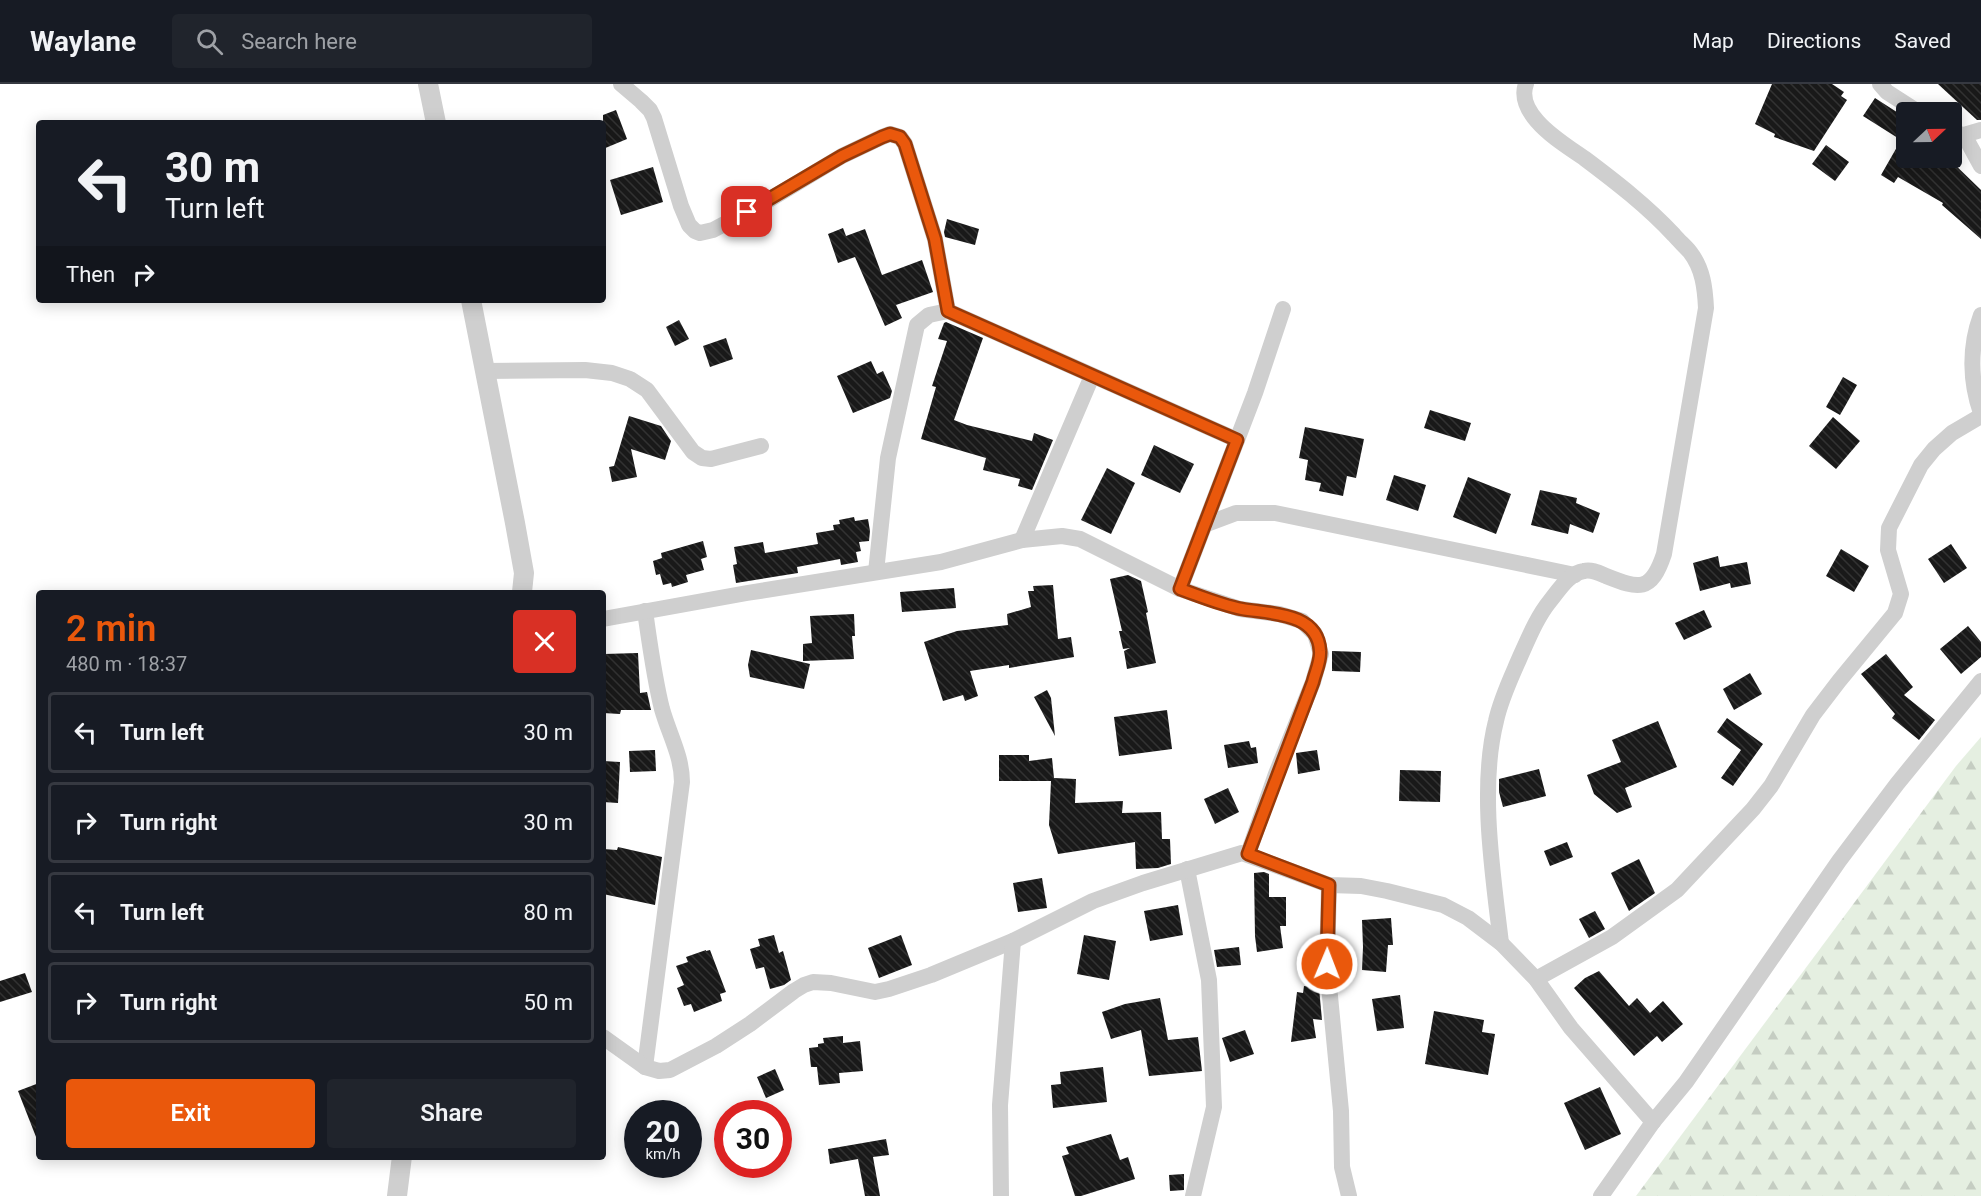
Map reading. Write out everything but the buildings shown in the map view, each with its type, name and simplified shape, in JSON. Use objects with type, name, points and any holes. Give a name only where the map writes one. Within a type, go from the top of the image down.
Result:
[{"type":"street","points":[[428,84],[435,120]]},
{"type":"street","points":[[621,84],[650,110],[681,206],[689,225],[700,233],[713,230],[764,203],[852,151],[890,134],[900,137],[905,144],[935,239],[948,311]]},
{"type":"street","points":[[1501,943],[1493,874],[1489,804],[1490,757],[1496,721],[1505,691],[1534,624],[1566,581],[1584,570],[1597,572],[1632,586],[1644,585],[1659,568],[1664,554],[1706,308],[1705,286],[1701,271],[1690,252],[1655,215],[1550,134],[1536,120],[1526,104],[1526,84]]},
{"type":"street","points":[[1880,84],[1887,92],[1902,102]]},
{"type":"street","points":[[1962,133],[1981,130]]},
{"type":"street","points":[[1962,140],[1981,166]]},
{"type":"street","points":[[472,303],[516,523],[524,573],[522,590]]},
{"type":"street","points":[[1180,589],[1256,393],[1283,309]]},
{"type":"street","points":[[876,572],[888,458],[917,325],[929,315],[948,311],[1237,440]]},
{"type":"street","points":[[1536,979],[1622,931],[1677,890],[1753,809],[1771,786],[1813,715],[1896,613],[1901,594],[1888,550],[1889,528],[1921,465],[1934,449],[1952,433],[1981,415],[1972,373],[1976,329],[1981,315]]},
{"type":"street","points":[[484,371],[585,370],[612,373],[630,379],[647,390],[693,452],[702,458],[711,459],[761,446]]},
{"type":"street","points":[[1022,540],[1092,376]]},
{"type":"street","points":[[1204,525],[1236,513],[1275,513],[1575,574]]},
{"type":"street","points":[[606,618],[941,562],[1022,540],[1072,537],[1180,589],[1240,609],[1279,614],[1302,621],[1312,629],[1321,654],[1313,682],[1248,854]]},
{"type":"street","points":[[645,611],[653,675],[679,756],[682,782],[645,1067]]},
{"type":"street","points":[[1601,1196],[1653,1122],[1686,1082],[1780,944],[1846,853],[1897,784],[1981,681]]},
{"type":"street","points":[[606,1039],[645,1067],[664,1071],[716,1046],[804,985],[813,982],[831,983],[875,992],[889,989],[931,975],[1013,941],[1093,901],[1237,853],[1248,854],[1329,885],[1361,886],[1387,891],[1443,905],[1468,918],[1501,943],[1536,979],[1571,1028],[1653,1122]]},
{"type":"street","points":[[1187,869],[1209,980],[1214,1107],[1193,1196]]},
{"type":"street","points":[[1329,885],[1327,964],[1341,1111],[1342,1167],[1349,1196]]},
{"type":"street","points":[[1001,1196],[1000,1105],[1013,941]]},
{"type":"street","points":[[397,1196],[402,1160]]},
{"type":"green space","points":[[1981,737],[1981,1196],[1636,1196],[1956,766]]},
{"type":"route","points":[[747,212],[842,156],[890,134],[900,137],[905,144],[935,239],[948,311],[1237,440],[1180,589],[1240,609],[1279,614],[1302,621],[1315,634],[1321,654],[1313,682],[1276,774],[1248,854],[1329,885],[1327,964]]}]
